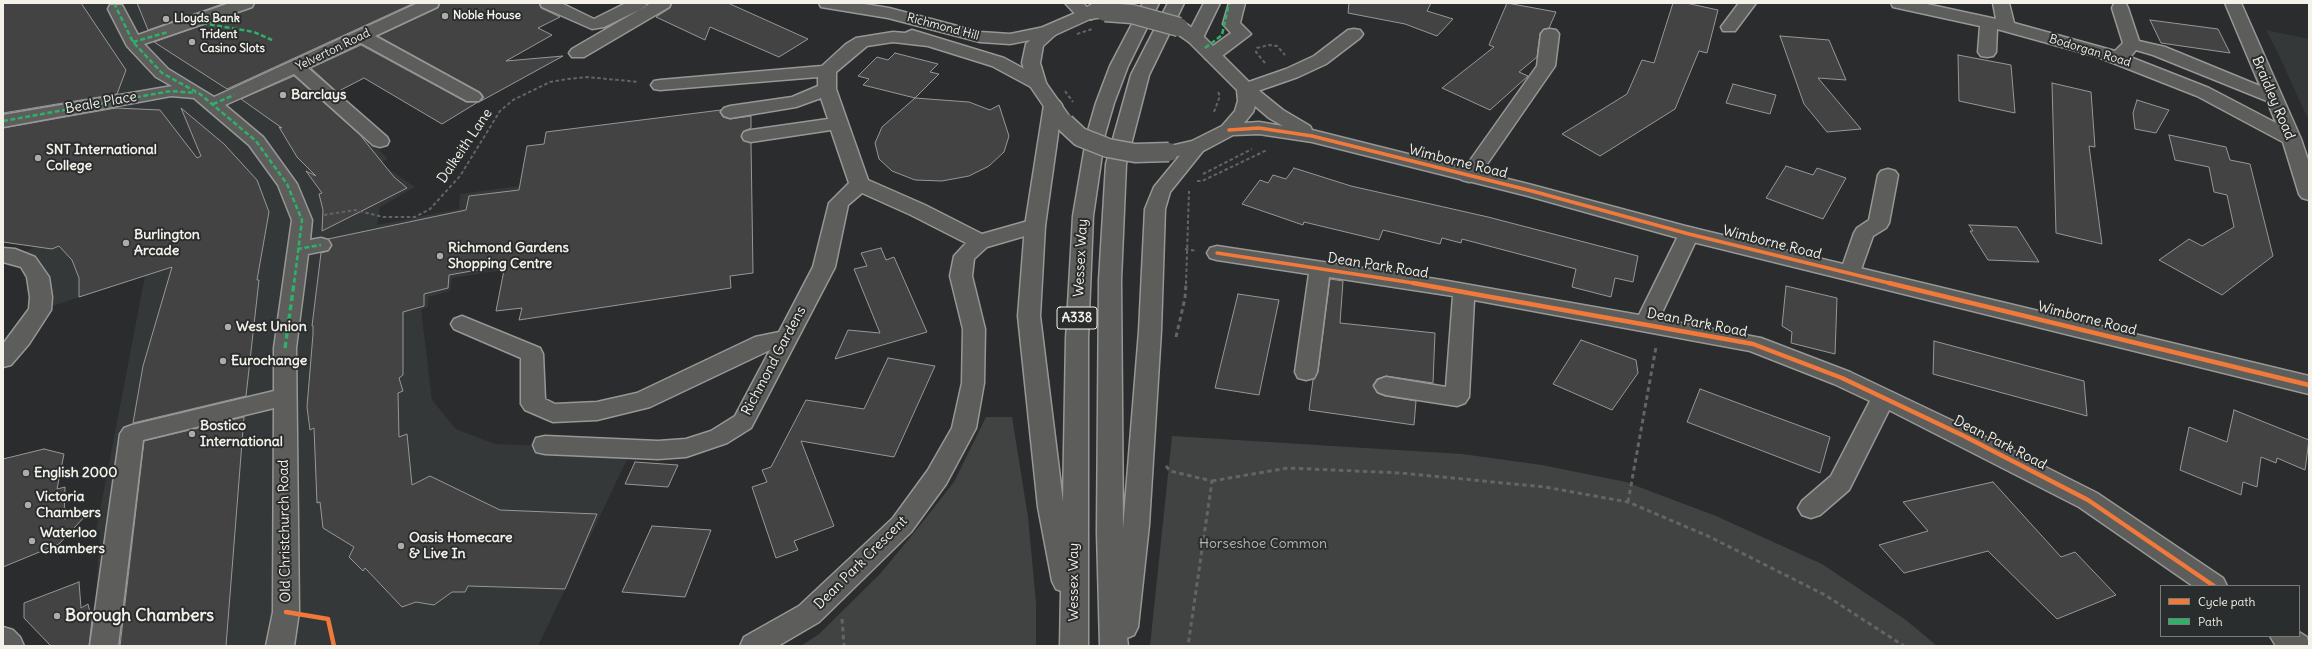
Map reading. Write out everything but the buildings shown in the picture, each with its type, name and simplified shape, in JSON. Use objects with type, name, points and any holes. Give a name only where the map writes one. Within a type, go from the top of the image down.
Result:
[{"type":"main road","points":[[133,42],[168,32],[246,3]]},
{"type":"main road","name":"Yelverton Road","points":[[206,99],[234,95],[431,3]]},
{"type":"main road","points":[[548,3],[592,24],[598,23],[639,3]]},
{"type":"main road","points":[[578,52],[663,3]]},
{"type":"main road","points":[[1073,3],[1086,15]]},
{"type":"main road","name":"Wessex Way","points":[[1074,639],[1077,339],[1083,216],[1096,134],[1105,103],[1119,66],[1151,3]]},
{"type":"main road","name":"Wessex Way","points":[[1114,646],[1110,532],[1110,280],[1116,164],[1140,75],[1176,3]]},
{"type":"main road","points":[[1195,38],[1212,3]]},
{"type":"main road","points":[[1212,55],[1242,34],[1231,24],[1237,3]]},
{"type":"main road","points":[[1729,27],[1748,3]]},
{"type":"main road","name":"Bodorgan Road","points":[[1899,3],[2006,26],[2118,59],[2203,92],[2292,139]]},
{"type":"main road","points":[[2001,3],[2006,26]]},
{"type":"main road","name":"Braidley Road","points":[[2233,3],[2292,139],[2308,191]]},
{"type":"main road","name":"Richmond Hill","points":[[832,4],[890,13],[980,37],[1010,39],[1049,31]]},
{"type":"main road","name":"Richmond Hill","points":[[832,4],[864,19],[926,41],[998,62],[1038,83]]},
{"type":"main road","name":"Wimborne Road","points":[[1049,31],[1105,7],[1178,27],[1195,38],[1246,89],[1276,114],[1312,136]]},
{"type":"main road","points":[[2120,8],[2132,44]]},
{"type":"main road","points":[[116,9],[133,42],[162,72],[206,99],[256,141],[287,184],[302,220]]},
{"type":"main road","points":[[1987,52],[1989,23]]},
{"type":"main road","points":[[1049,31],[1036,44],[1031,63],[1038,83],[1065,123],[1080,137],[1108,148],[1135,153],[1169,152],[1198,146],[1229,130],[1244,112],[1246,89],[1292,74],[1320,60],[1354,34]]},
{"type":"main road","points":[[1469,176],[1546,66],[1550,34]]},
{"type":"main road","points":[[362,36],[473,97]]},
{"type":"main road","points":[[730,112],[796,102],[827,80],[852,48],[862,42],[876,38],[892,37],[926,41]]},
{"type":"main road","points":[[2132,44],[2159,51],[2274,98]]},
{"type":"main road","points":[[2118,59],[2132,44]]},
{"type":"main road","points":[[296,67],[380,141]]},
{"type":"main road","points":[[660,85],[827,80]]},
{"type":"main road","points":[[827,80],[859,184],[918,210],[980,242]]},
{"type":"main road","name":"Beale Place","points":[[3,121],[171,91],[206,99]]},
{"type":"main road","points":[[1053,105],[1047,137],[1035,226],[1029,316],[1051,507],[1074,639]]},
{"type":"main road","points":[[751,136],[840,123]]},
{"type":"main road","name":"Wimborne Road","points":[[1229,130],[1259,128],[1312,136],[1689,234],[2309,385]]},
{"type":"main road","points":[[1122,646],[1136,525],[1150,331],[1155,209],[1161,191],[1198,146]]},
{"type":"main road","points":[[1851,273],[1864,234],[1879,223],[1888,174]]},
{"type":"main road","name":"Richmond Gardens","points":[[545,445],[658,450],[686,448],[719,437],[743,422],[824,266],[839,203],[859,184]]},
{"type":"main road","name":"Old Christchurch Road","points":[[280,646],[286,612],[283,397],[285,348],[302,220]]},
{"type":"main road","name":"Dean Park Crescent","points":[[754,646],[814,610],[902,525],[944,465],[964,428],[973,383],[974,328],[961,276],[964,256],[980,242],[1035,226]]},
{"type":"main road","name":"Dean Park Road","points":[[1653,325],[1689,234]]},
{"type":"main road","points":[[297,249],[321,245]]},
{"type":"main road","name":"Dean Park Road","points":[[1217,253],[1464,291],[1753,344],[1842,378],[1964,436],[2088,500],[2213,585]]},
{"type":"main road","points":[[3,255],[15,256],[28,262],[38,277],[41,297],[40,310],[21,338],[3,359]]},
{"type":"main road","points":[[1306,372],[1320,269]]},
{"type":"main road","points":[[1386,386],[1457,397],[1464,291]]},
{"type":"main road","points":[[462,324],[532,354],[533,404],[553,413],[597,411],[642,401],[763,342],[786,338]]},
{"type":"main road","points":[[104,646],[132,434],[283,397]]},
{"type":"main road","points":[[1811,508],[1840,483],[1883,398]]},
{"type":"main road","points":[[2285,637],[2297,646]]},
{"type":"main road","points":[[3,639],[10,646]]},
{"type":"path","points":[[1071,39],[1077,34]]},
{"type":"path","points":[[1260,58],[1256,52],[1257,48],[1269,45],[1277,46],[1287,57]]},
{"type":"path","points":[[1211,117],[1220,96],[1217,90]]},
{"type":"path","points":[[1256,148],[1239,155],[1190,181],[1202,180],[1272,148]]},
{"type":"path","points":[[1235,152],[1239,155]]},
{"type":"path","points":[[1175,343],[1185,298],[1189,191]]},
{"type":"path","points":[[1628,502],[1653,325]]},
{"type":"path","points":[[1165,465],[1170,471],[1212,481],[1288,468],[1394,473],[1545,487],[1628,502],[1708,536],[1825,594],[1904,646]]},
{"type":"path","points":[[1188,646],[1212,481]]},
{"type":"shaded area","points":[[3,3],[500,3],[319,89],[388,159],[380,163],[415,187],[380,207],[377,225],[459,209],[460,194],[519,186],[504,270],[452,278],[450,291],[428,297],[428,307],[421,310],[432,400],[456,429],[495,444],[632,449],[538,646],[93,646],[100,530],[96,531],[145,276],[40,310],[41,297],[15,256],[118,209],[3,176]]},
{"type":"shaded area","points":[[2266,30],[2309,39],[2309,121],[2276,49]]},
{"type":"green space","points":[[986,417],[1012,417],[1028,517],[1036,603],[1036,646],[801,646],[819,634],[880,574],[917,529],[954,482]]},
{"type":"green space","name":"Horseshoe Common","points":[[1172,436],[1462,454],[1542,465],[1626,482],[1716,516],[1822,564],[1906,620],[1937,646],[1150,646]]},
{"type":"marked path","points":[[114,3],[133,42],[162,73],[200,94],[256,141],[287,184],[302,220],[285,348]]},
{"type":"marked path","points":[[1205,48],[1222,35],[1229,3]]},
{"type":"marked path","points":[[195,22],[254,32],[272,40]]},
{"type":"marked path","points":[[133,42],[168,32]]},
{"type":"marked path","points":[[3,121],[171,91],[196,93]]},
{"type":"marked path","points":[[213,104],[234,95]]},
{"type":"marked path","points":[[297,249],[321,245]]},
{"type":"cycle path","points":[[1229,130],[1259,128],[1312,136],[1532,191],[1689,234],[2309,385]]},
{"type":"cycle path","points":[[1217,253],[1442,287],[1753,344],[1842,378],[1964,436],[2088,500],[2213,585]]},
{"type":"cycle path","points":[[286,612],[328,619],[334,646]]},
{"type":"place","name":"Noble House","points":[[445,16]]},
{"type":"place","name":"Lloyds Bank","points":[[166,19]]},
{"type":"place","name":"Trident Casino Slots","points":[[192,42]]},
{"type":"place","name":"Barclays","points":[[283,95]]},
{"type":"place","name":"SNT International College","points":[[38,158]]},
{"type":"place","name":"Burlington Arcade","points":[[126,243]]},
{"type":"place","name":"Richmond Gardens Shopping Centre","points":[[440,256]]},
{"type":"place","name":"West Union","points":[[228,327]]},
{"type":"place","name":"Eurochange","points":[[223,361]]},
{"type":"place","name":"Bostico International","points":[[192,434]]},
{"type":"place","name":"English 2000","points":[[26,473]]},
{"type":"place","name":"Victoria Chambers","points":[[28,505]]},
{"type":"place","name":"Waterloo Chambers","points":[[32,541]]},
{"type":"place","name":"Oasis Homecare & Live In","points":[[401,546]]},
{"type":"place","name":"Borough Chambers","points":[[57,616]]}]
